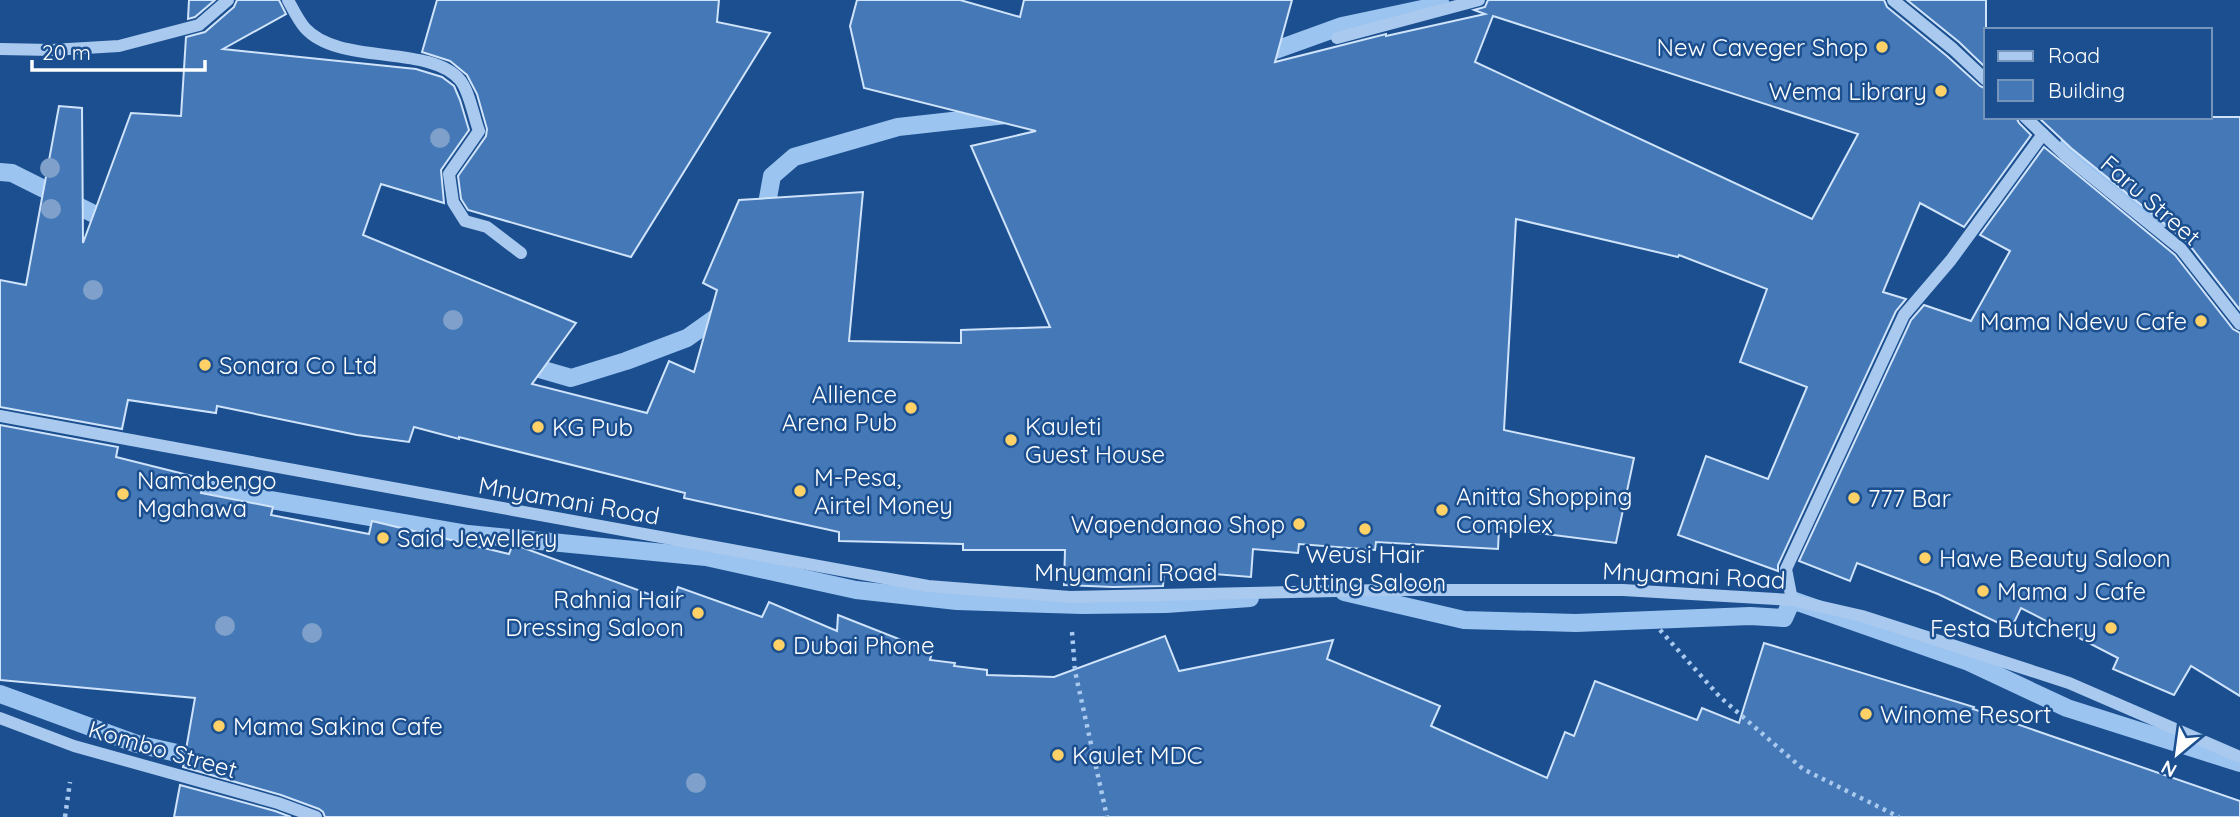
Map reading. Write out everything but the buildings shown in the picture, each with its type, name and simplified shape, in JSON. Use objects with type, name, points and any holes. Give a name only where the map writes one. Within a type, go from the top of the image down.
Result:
[{"type":"street","points":[[0,49],[52,50],[119,46],[199,25],[228,0]]},
{"type":"street","points":[[288,0],[305,28],[327,44],[424,62],[444,69],[461,81],[479,131],[449,173],[453,202],[465,221],[487,226],[521,253]]},
{"type":"street","points":[[1337,38],[1479,0]]},
{"type":"street","points":[[1893,0],[1984,78]]},
{"type":"street","name":"Faru Street","points":[[2027,119],[2065,155],[2181,248],[2240,324]]},
{"type":"street","points":[[1792,600],[1786,569],[1904,315],[1951,260],[2043,134]]},
{"type":"street","name":"Mnyamani Road","points":[[0,416],[928,586],[1070,597],[1381,590],[1623,590],[1792,600],[1862,616],[2069,683],[2240,757]]},
{"type":"street","name":"Kombo Street","points":[[0,718],[75,746],[278,803],[316,817]]},
{"type":"path","points":[[1623,590],[1720,697],[1804,769],[1899,817]]},
{"type":"path","points":[[1070,597],[1075,671],[1107,817]]},
{"type":"waterway","points":[[1256,57],[1342,26],[1441,5]]},
{"type":"waterway","points":[[764,220],[772,176],[794,157],[898,127],[1006,115]]},
{"type":"waterway","points":[[2069,144],[2103,177],[2161,219]]},
{"type":"waterway","points":[[0,172],[12,173],[98,216],[115,218]]},
{"type":"waterway","points":[[519,363],[571,378],[687,338],[725,311]]},
{"type":"waterway","points":[[178,484],[468,534],[706,557],[856,590],[957,601],[1082,605],[1166,604],[1250,598]]},
{"type":"waterway","points":[[1344,592],[1464,620],[1576,623],[1750,616],[1784,618],[1792,600],[1969,662],[2067,708],[2240,763]]},
{"type":"waterway","points":[[0,694],[137,744],[208,760]]},
{"type":"place","name":"New Caveger Shop","points":[[1882,47]]},
{"type":"place","name":"Wema Library","points":[[1941,91]]},
{"type":"place","name":"Mama Ndevu Cafe","points":[[2201,321]]},
{"type":"place","name":"Sonara Co Ltd","points":[[205,365]]},
{"type":"place","name":"Allience Arena Pub","points":[[911,408]]},
{"type":"place","name":"KG Pub","points":[[538,427]]},
{"type":"place","name":"Kauleti Guest House","points":[[1011,440]]},
{"type":"place","name":"M-Pesa, Airtel Money","points":[[800,491]]},
{"type":"place","name":"Namabengo Mgahawa","points":[[123,494]]},
{"type":"place","name":"777 Bar","points":[[1854,498]]},
{"type":"place","name":"Anitta Shopping Complex","points":[[1442,510]]},
{"type":"place","name":"Wapendanao Shop","points":[[1299,524]]},
{"type":"place","name":"Weusi Hair Cutting Saloon","points":[[1365,529]]},
{"type":"place","name":"Said Jewellery","points":[[383,538]]},
{"type":"place","name":"Hawe Beauty Saloon","points":[[1925,558]]},
{"type":"place","name":"Mama J Cafe","points":[[1983,591]]},
{"type":"place","name":"Rahnia Hair Dressing Saloon","points":[[698,613]]},
{"type":"place","name":"Festa Butchery","points":[[2111,628]]},
{"type":"place","name":"Dubai Phone","points":[[779,645]]},
{"type":"place","name":"Winome Resort","points":[[1866,714]]},
{"type":"place","name":"Mama Sakina Cafe","points":[[219,726]]},
{"type":"place","name":"Kaulet MDC","points":[[1058,755]]}]
